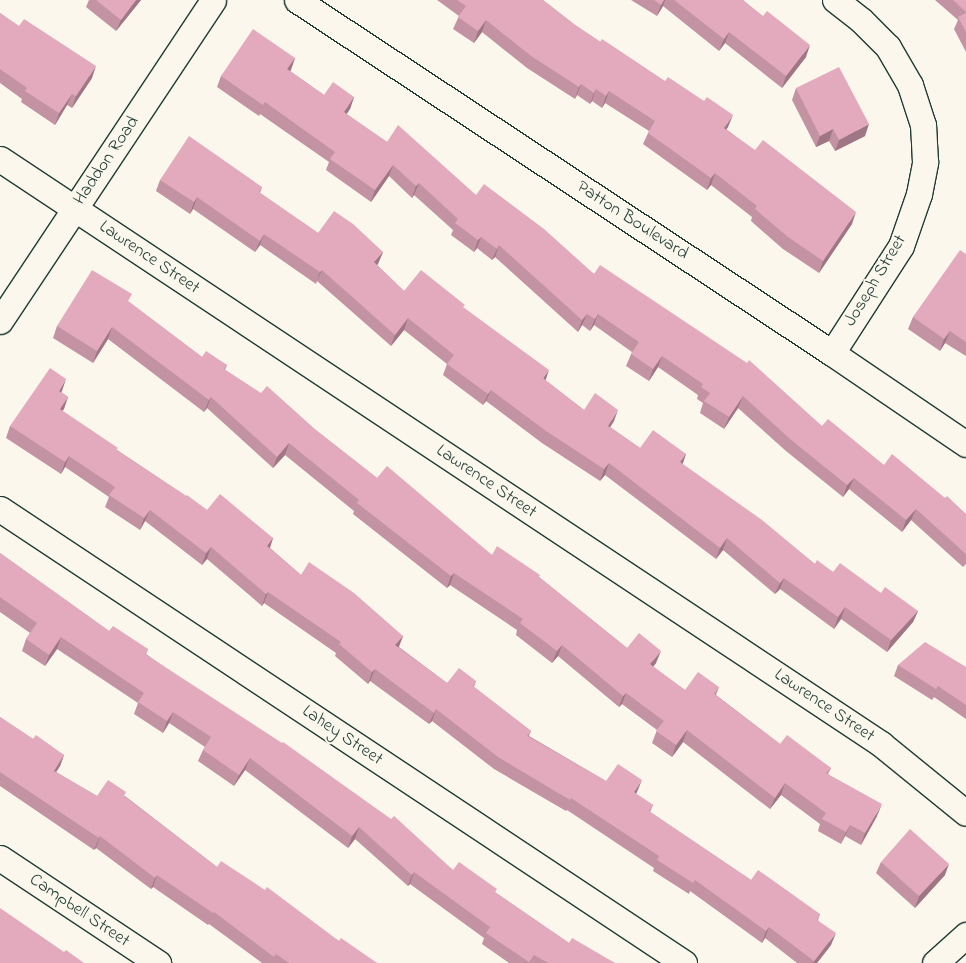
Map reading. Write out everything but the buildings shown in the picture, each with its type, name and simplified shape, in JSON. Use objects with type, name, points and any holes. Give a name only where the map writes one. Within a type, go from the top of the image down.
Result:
[{"type":"street","name":"Haddon Road","points":[[0,321],[213,0]]},
{"type":"street","name":"Patton Boulevard","points":[[297,0],[832,353],[966,444]]},
{"type":"street","name":"Joseph Street","points":[[832,353],[901,246],[919,194],[925,162],[923,125],[910,84],[888,47],[861,20],[835,0]]},
{"type":"street","name":"Lawrence Street","points":[[0,159],[881,744],[966,813]]},
{"type":"street","name":"Lahey Street","points":[[0,509],[684,963]]},
{"type":"street","name":"Campbell Street","points":[[0,858],[158,963]]},
{"type":"street","points":[[935,963],[966,935]]}]
